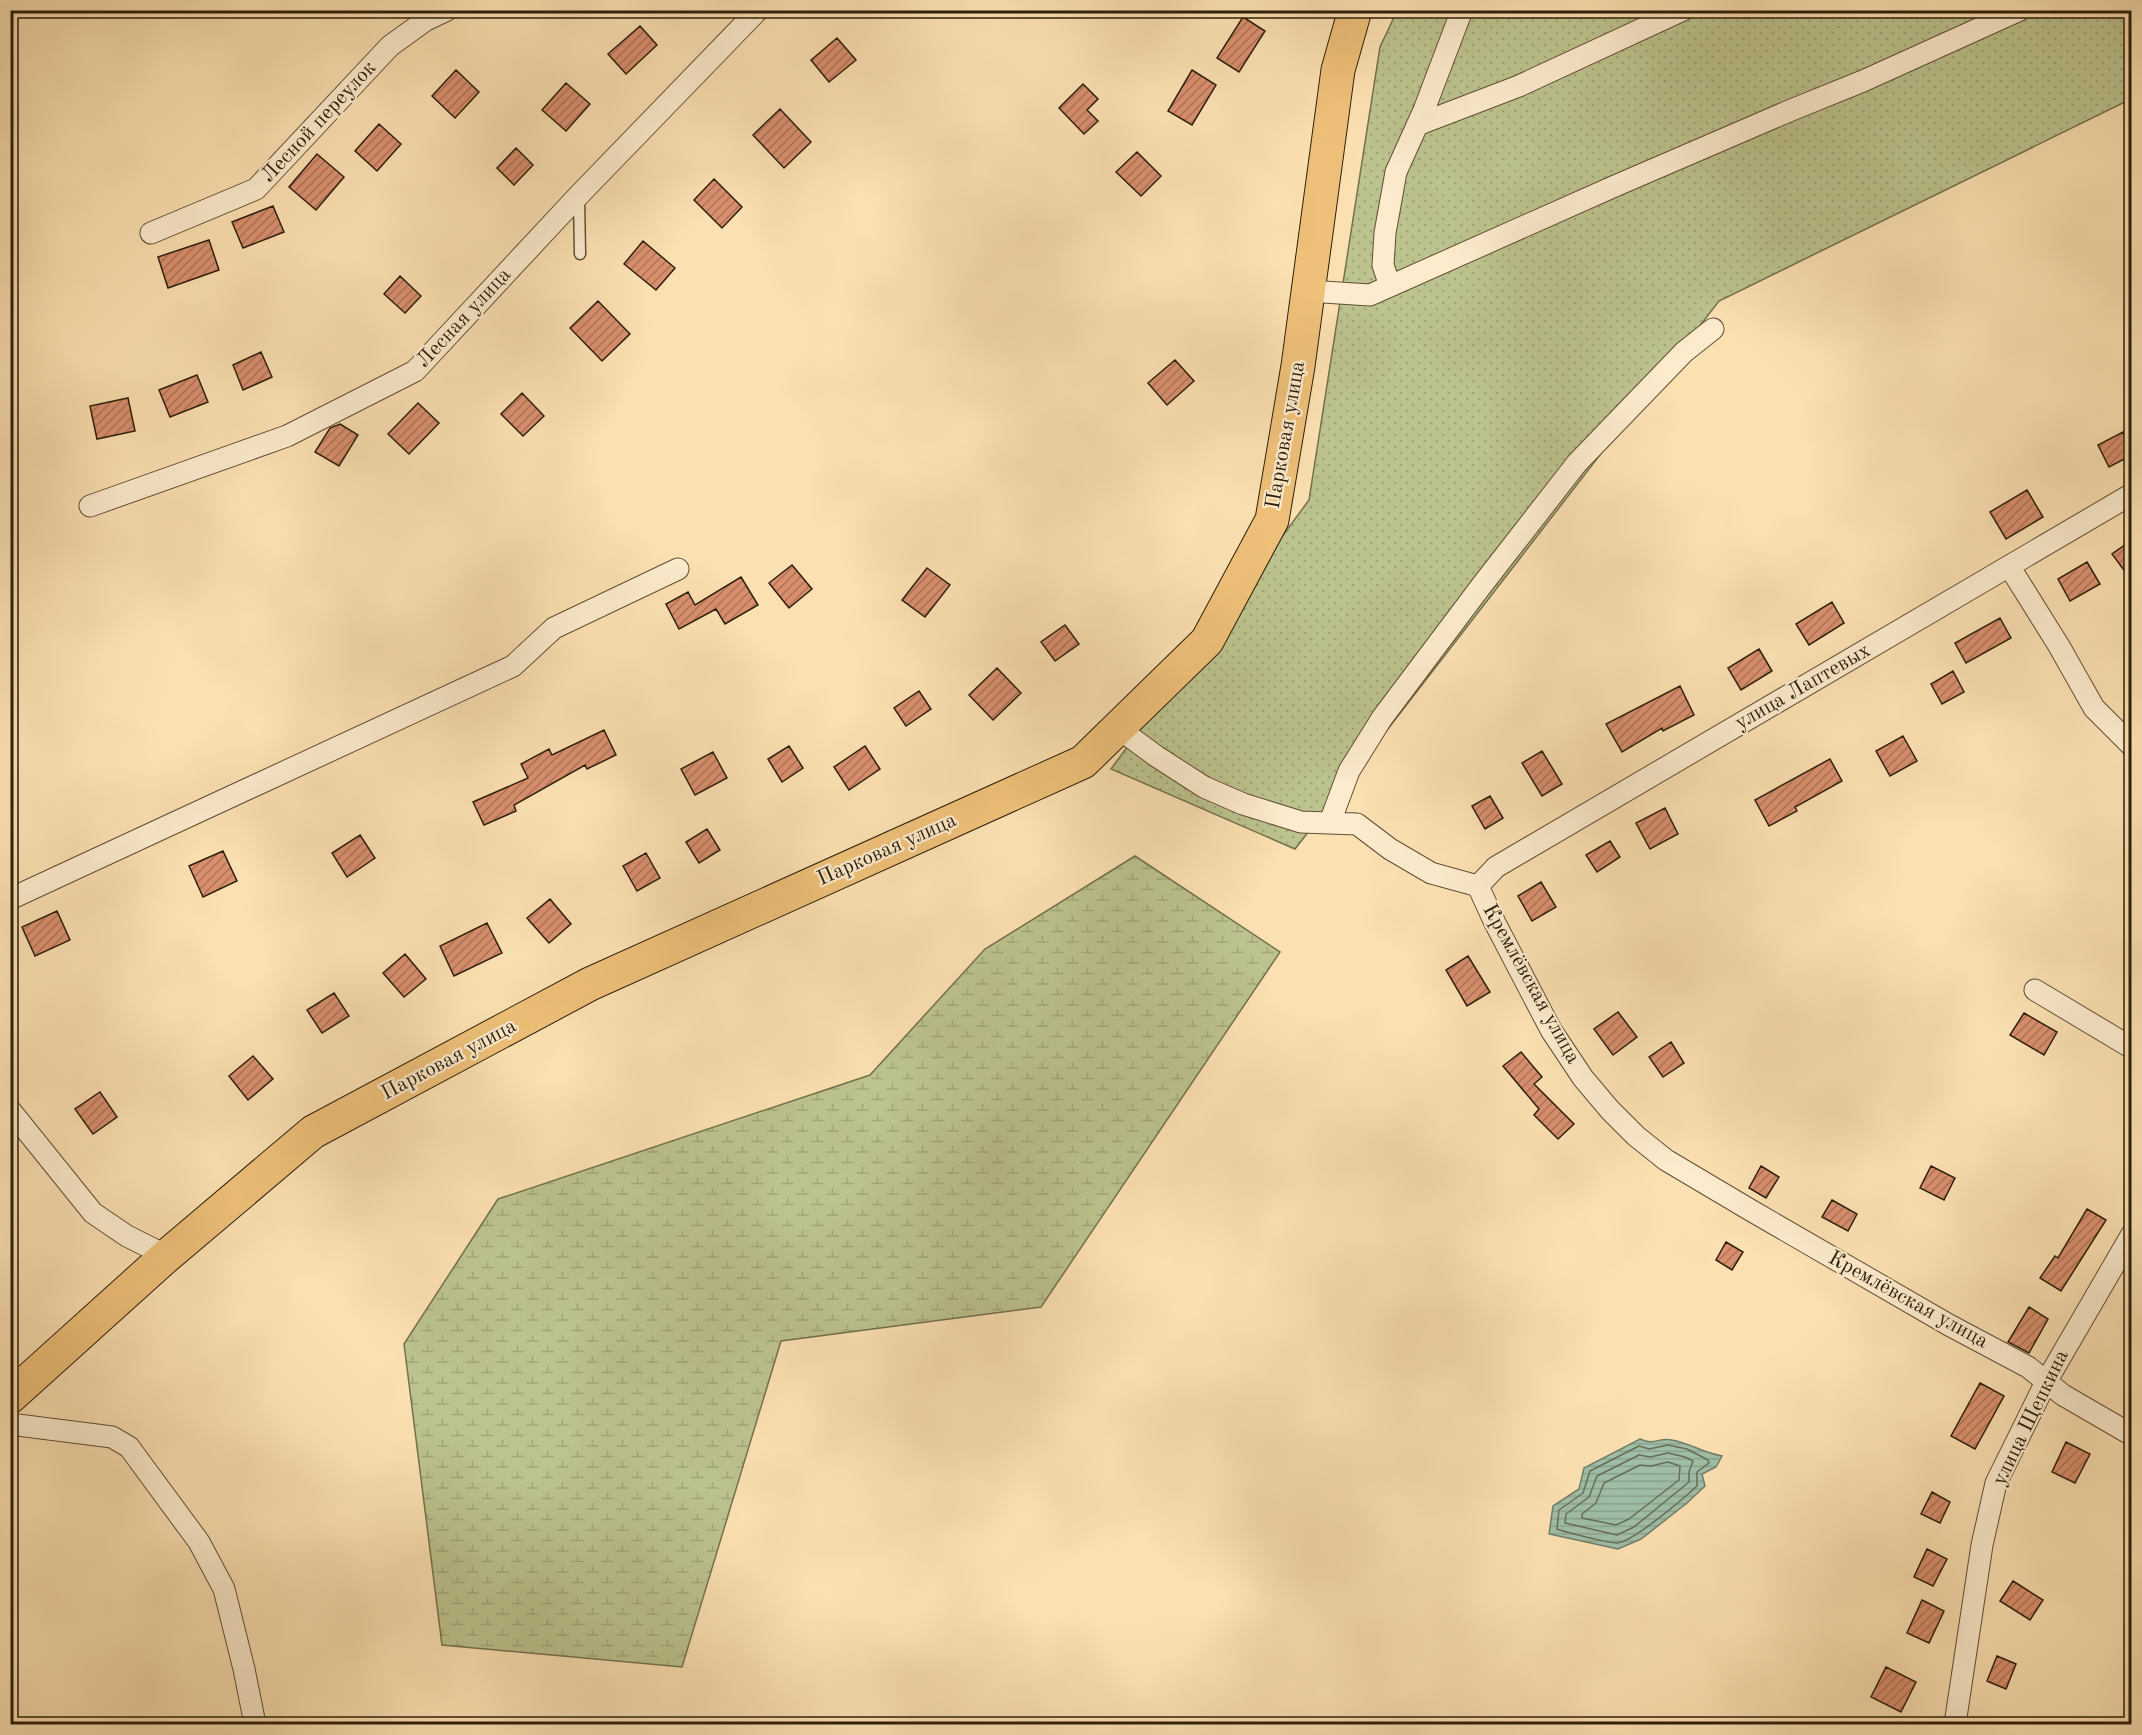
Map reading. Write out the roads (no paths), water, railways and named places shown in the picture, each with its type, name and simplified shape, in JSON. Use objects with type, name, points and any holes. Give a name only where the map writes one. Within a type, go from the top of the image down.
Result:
[{"type":"main road","name":"Парковая улица","points":[[10,1397],[167,1256],[314,1132],[590,984],[1083,762],[1207,641],[1272,520],[1298,366],[1338,70],[1355,10]]},
{"type":"street","name":"Лесной переулок","points":[[151,233],[256,189],[390,46],[426,20],[447,10]]},
{"type":"street","name":"Лесная улица","points":[[90,506],[287,436],[415,370],[579,195],[758,10]]},
{"type":"street","points":[[1390,286],[1383,265],[1385,233],[1396,172],[1462,10]]},
{"type":"street","points":[[1417,125],[1519,86],[1683,10]]},
{"type":"street","points":[[1308,291],[1370,295],[1626,181],[1863,81],[2020,10]]},
{"type":"street","points":[[1330,822],[1348,771],[1382,718],[1482,585],[1577,463],[1683,352],[1713,328]]},
{"type":"street","name":"улица Лаптевых","points":[[1478,886],[1496,867],[2132,494]]},
{"type":"street","points":[[2009,566],[2060,646],[2094,708],[2132,746]]},
{"type":"street","points":[[10,899],[513,666],[554,628],[678,569]]},
{"type":"street","name":"Кремлёвская улица","points":[[1118,728],[1204,787],[1242,804],[1301,822],[1357,824],[1390,849],[1431,873],[1478,886],[1551,1030],[1583,1078],[1636,1136],[1666,1160],[1949,1325],[2028,1367],[2063,1395],[2132,1436]]},
{"type":"street","points":[[2035,990],[2132,1048]]},
{"type":"street","points":[[10,1110],[93,1213],[127,1236],[167,1256]]},
{"type":"street","name":"улица Щепкина","points":[[1955,1725],[1982,1545],[1996,1483],[2046,1382],[2132,1234]]},
{"type":"street","points":[[10,1424],[112,1437],[129,1446],[199,1542],[224,1589],[255,1725]]},
{"type":"lane","points":[[579,195],[580,254]]},
{"type":"water","points":[[1640,1439],[1649,1442],[1672,1440],[1722,1456],[1716,1467],[1702,1474],[1705,1486],[1641,1539],[1618,1549],[1549,1534],[1553,1506],[1579,1489],[1584,1468]]}]
